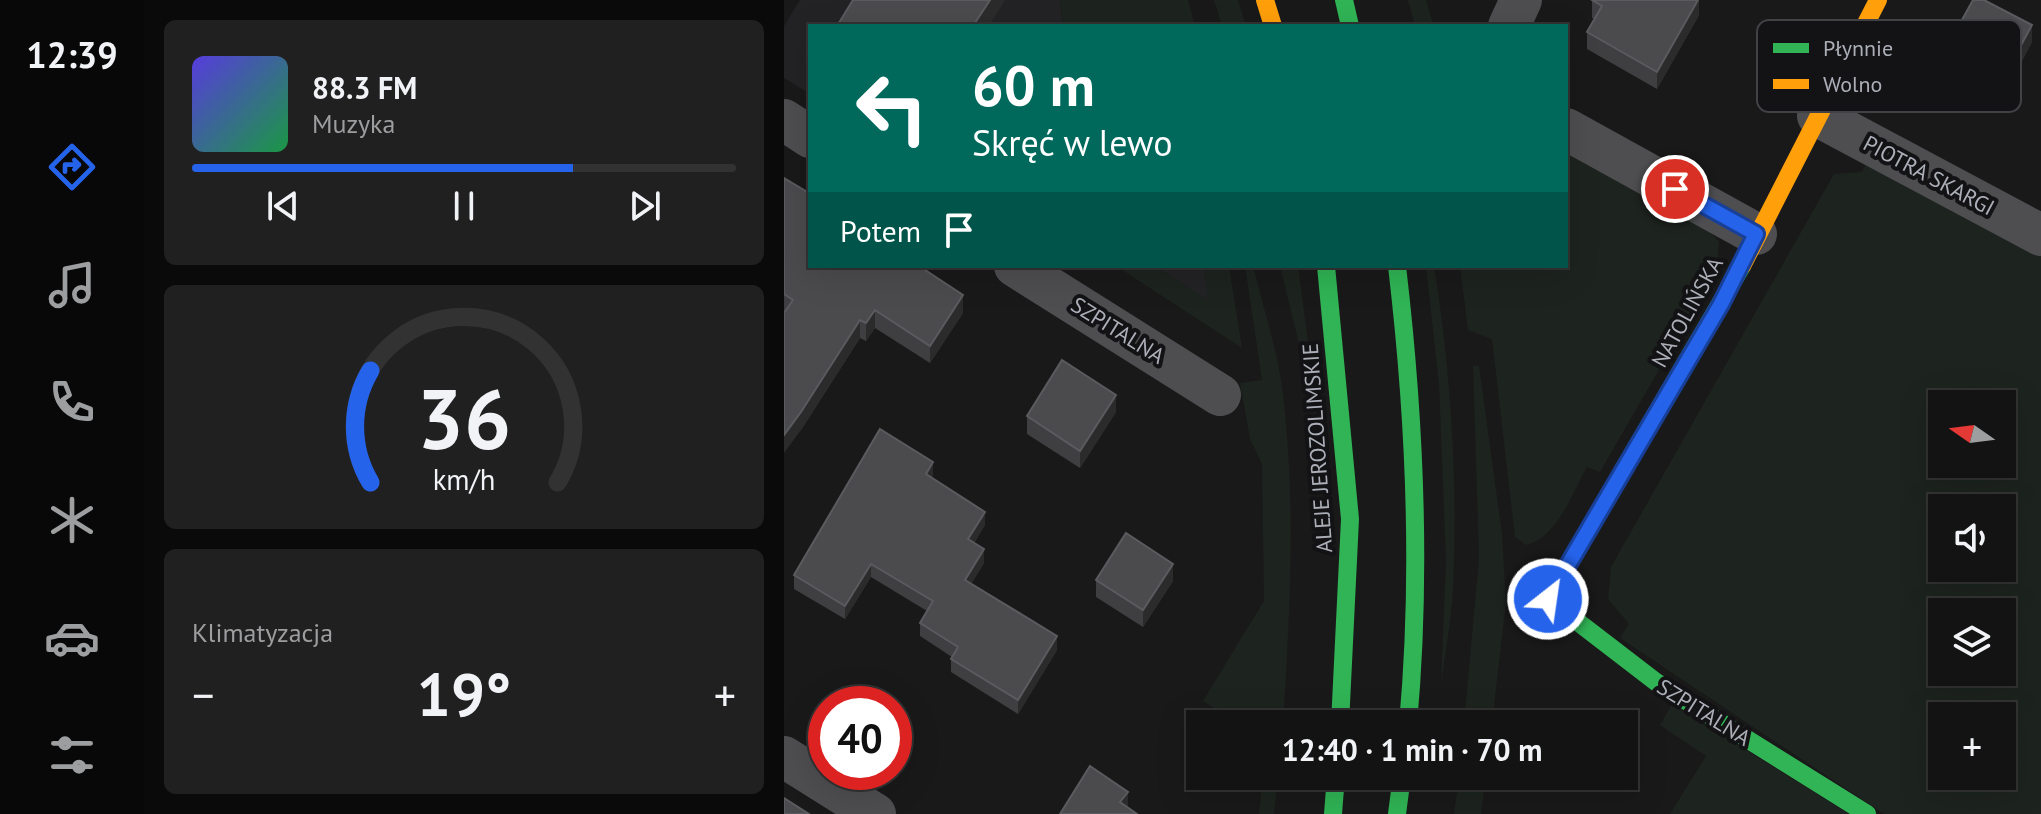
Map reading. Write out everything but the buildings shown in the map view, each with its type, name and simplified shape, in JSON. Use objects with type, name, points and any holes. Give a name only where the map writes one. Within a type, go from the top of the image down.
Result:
[{"type":"main road","points":[[1265,0],[1272,24]]},
{"type":"main road","points":[[1344,0],[1350,24]]},
{"type":"main road","name":"NATOLIŃSKA","points":[[1868,20],[1878,0]]},
{"type":"main road","name":"NATOLIŃSKA","points":[[1548,599],[1726,294],[1820,112]]},
{"type":"main road","name":"ALEJE JEROZOLIMSKIE","points":[[1326,268],[1350,519],[1341,710]]},
{"type":"main road","points":[[1397,268],[1412,404],[1415,519],[1408,710]]},
{"type":"main road","name":"SZPITALNA","points":[[1548,599],[1656,682],[1867,814]]},
{"type":"main road","points":[[1333,814],[1335,790]]},
{"type":"main road","points":[[1397,814],[1400,790]]},
{"type":"street","points":[[1510,24],[1521,0]]},
{"type":"street","name":"PIOTRA SKARGI","points":[[1818,116],[2041,235]]},
{"type":"street","points":[[784,120],[808,136]]},
{"type":"street","points":[[1568,130],[1756,234]]},
{"type":"street","name":"SZPITALNA","points":[[1018,268],[1220,395]]},
{"type":"street","points":[[784,757],[875,814]]},
{"type":"shaded area","points":[[800,0],[1060,0],[1063,24],[808,24],[808,93],[784,78],[784,26]]},
{"type":"shaded area","points":[[1060,0],[1188,0],[1194,24],[1063,24]]},
{"type":"shaded area","points":[[1214,0],[1238,0],[1245,24],[1221,24]]},
{"type":"shaded area","points":[[1408,0],[1426,0],[1433,24],[1414,24]]},
{"type":"shaded area","points":[[1568,148],[1703,222],[1719,242],[1717,269],[1600,472],[1587,467],[1555,524],[1547,533],[1526,545],[1515,537],[1492,339],[1468,330],[1460,268],[1568,268]]},
{"type":"shaded area","points":[[1867,162],[2041,256],[2041,814],[1884,814],[1620,638],[1629,624],[1608,599],[1611,567],[1834,174],[1862,172]]},
{"type":"shaded area","points":[[1119,268],[1158,268],[1208,300],[1204,268],[1229,268],[1242,348]]},
{"type":"shaded area","points":[[1158,268],[1204,268],[1209,301]]},
{"type":"shaded area","points":[[1245,268],[1254,268],[1281,380],[1289,466],[1291,552],[1284,710],[1217,710],[1203,701],[1264,601],[1262,464],[1250,439],[1240,383],[1262,380]]},
{"type":"shaded area","points":[[1280,268],[1298,268],[1311,364],[1303,360]]},
{"type":"shaded area","points":[[1426,268],[1434,268],[1440,305],[1454,468],[1453,589],[1441,686],[1446,559],[1439,385]]},
{"type":"shaded area","points":[[1473,366],[1479,366],[1502,534],[1506,602],[1494,710],[1465,710],[1479,558]]},
{"type":"shaded area","points":[[1672,704],[1849,814],[1670,814],[1706,756],[1660,725]]},
{"type":"shaded area","points":[[1262,790],[1277,790],[1274,814],[1259,814]]},
{"type":"shaded area","points":[[1457,790],[1484,790],[1481,814],[1454,814]]},
{"type":"traffic: fast","points":[[1344,0],[1350,24]]},
{"type":"traffic: fast","points":[[1742,266],[1548,599],[1656,682],[1867,814]]},
{"type":"traffic: fast","points":[[1326,268],[1350,519],[1341,710]]},
{"type":"traffic: fast","points":[[1397,268],[1408,381],[1414,495],[1415,609],[1409,710]]},
{"type":"traffic: fast","points":[[1333,814],[1335,790]]},
{"type":"traffic: fast","points":[[1397,814],[1400,790]]},
{"type":"traffic: slow","points":[[1265,0],[1272,24]]},
{"type":"traffic: slow","points":[[1868,20],[1878,0]]},
{"type":"traffic: slow","points":[[1742,266],[1821,112]]},
{"type":"route","points":[[1548,599],[1721,304],[1756,234],[1675,189]]}]
